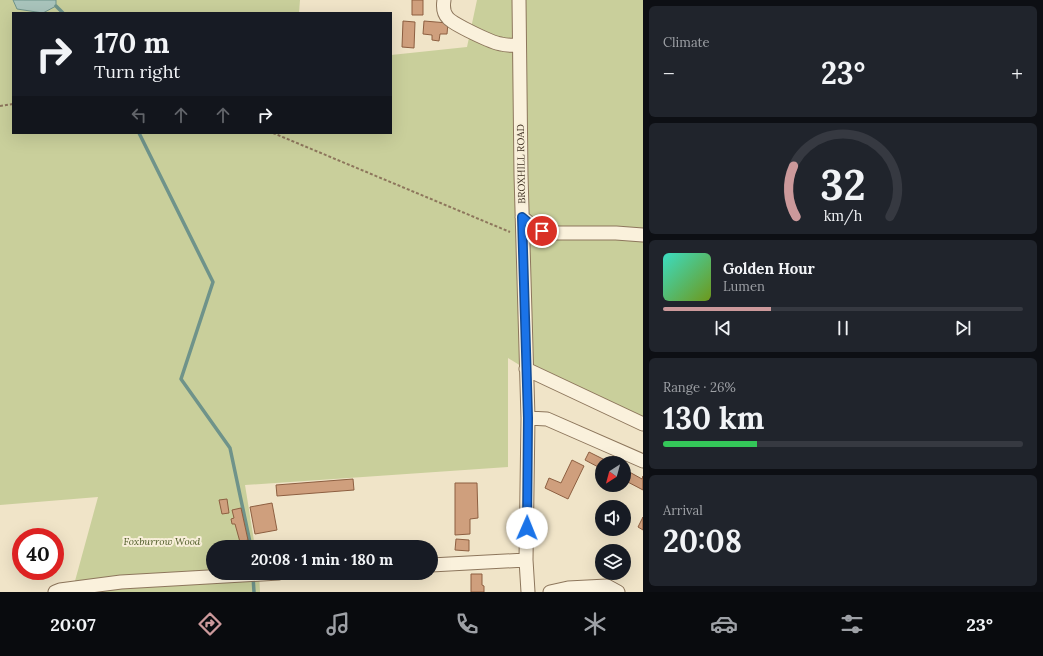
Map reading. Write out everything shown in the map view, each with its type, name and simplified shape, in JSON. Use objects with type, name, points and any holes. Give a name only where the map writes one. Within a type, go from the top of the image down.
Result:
[{"type":"street","points":[[444,0],[444,12],[454,23],[489,41],[502,45],[520,45]]},
{"type":"street","name":"BROXHILL ROAD","points":[[519,0],[522,217],[528,418],[526,560],[528,592]]},
{"type":"street","points":[[522,217],[534,227],[542,231],[554,233],[616,233],[643,235]]},
{"type":"street","points":[[526,369],[643,424]]},
{"type":"street","points":[[528,418],[547,419],[643,461]]},
{"type":"street","points":[[438,565],[526,560]]},
{"type":"street","points":[[55,592],[60,590],[121,582],[206,577]]},
{"type":"street","points":[[550,592],[568,588],[607,586],[618,592]]},
{"type":"path","points":[[0,106],[12,104]]},
{"type":"path","points":[[275,134],[523,238]]},
{"type":"green space","name":"Foxburrow Wood","points":[[0,0],[300,0],[299,12],[12,12],[12,134],[392,134],[392,55],[467,47],[477,0],[643,0],[643,428],[526,369],[508,358],[508,467],[245,485],[254,540],[206,540],[206,580],[259,580],[260,592],[72,592],[98,497],[0,505]]},
{"type":"water","points":[[13,0],[56,0],[56,6],[45,12],[17,9]]},
{"type":"building","points":[[412,0],[423,0],[423,15],[412,15]]},
{"type":"building","points":[[403,21],[415,22],[414,48],[402,47]]},
{"type":"building","points":[[424,21],[448,23],[447,34],[440,34],[439,41],[432,40],[432,35],[423,34]]},
{"type":"building","points":[[589,452],[597,456],[595,456],[595,465],[585,460]]},
{"type":"building","points":[[572,460],[584,466],[568,499],[545,488],[549,478],[561,483]]},
{"type":"building","points":[[631,473],[642,479],[643,476],[643,490],[631,484]]},
{"type":"building","points":[[353,479],[354,490],[277,496],[276,485]]},
{"type":"building","points":[[455,483],[477,483],[478,518],[470,519],[470,534],[455,535]]},
{"type":"building","points":[[227,499],[229,513],[222,514],[219,500]]},
{"type":"building","points":[[272,503],[277,530],[255,534],[250,507]]},
{"type":"building","points":[[241,508],[248,540],[239,540],[235,524],[232,524],[231,519],[234,518],[232,510]]},
{"type":"building","points":[[643,517],[643,530],[638,527]]},
{"type":"building","points":[[456,539],[469,540],[469,551],[455,550]]},
{"type":"building","points":[[471,574],[482,574],[482,585],[484,586],[484,592],[471,592]]},
{"type":"waterway","points":[[56,6],[62,12]]},
{"type":"waterway","points":[[139,134],[213,282],[181,379],[230,448],[250,540]]},
{"type":"waterway","points":[[253,580],[254,592]]},
{"type":"route","points":[[527,528],[528,418],[522,217],[534,227],[542,231]]}]
